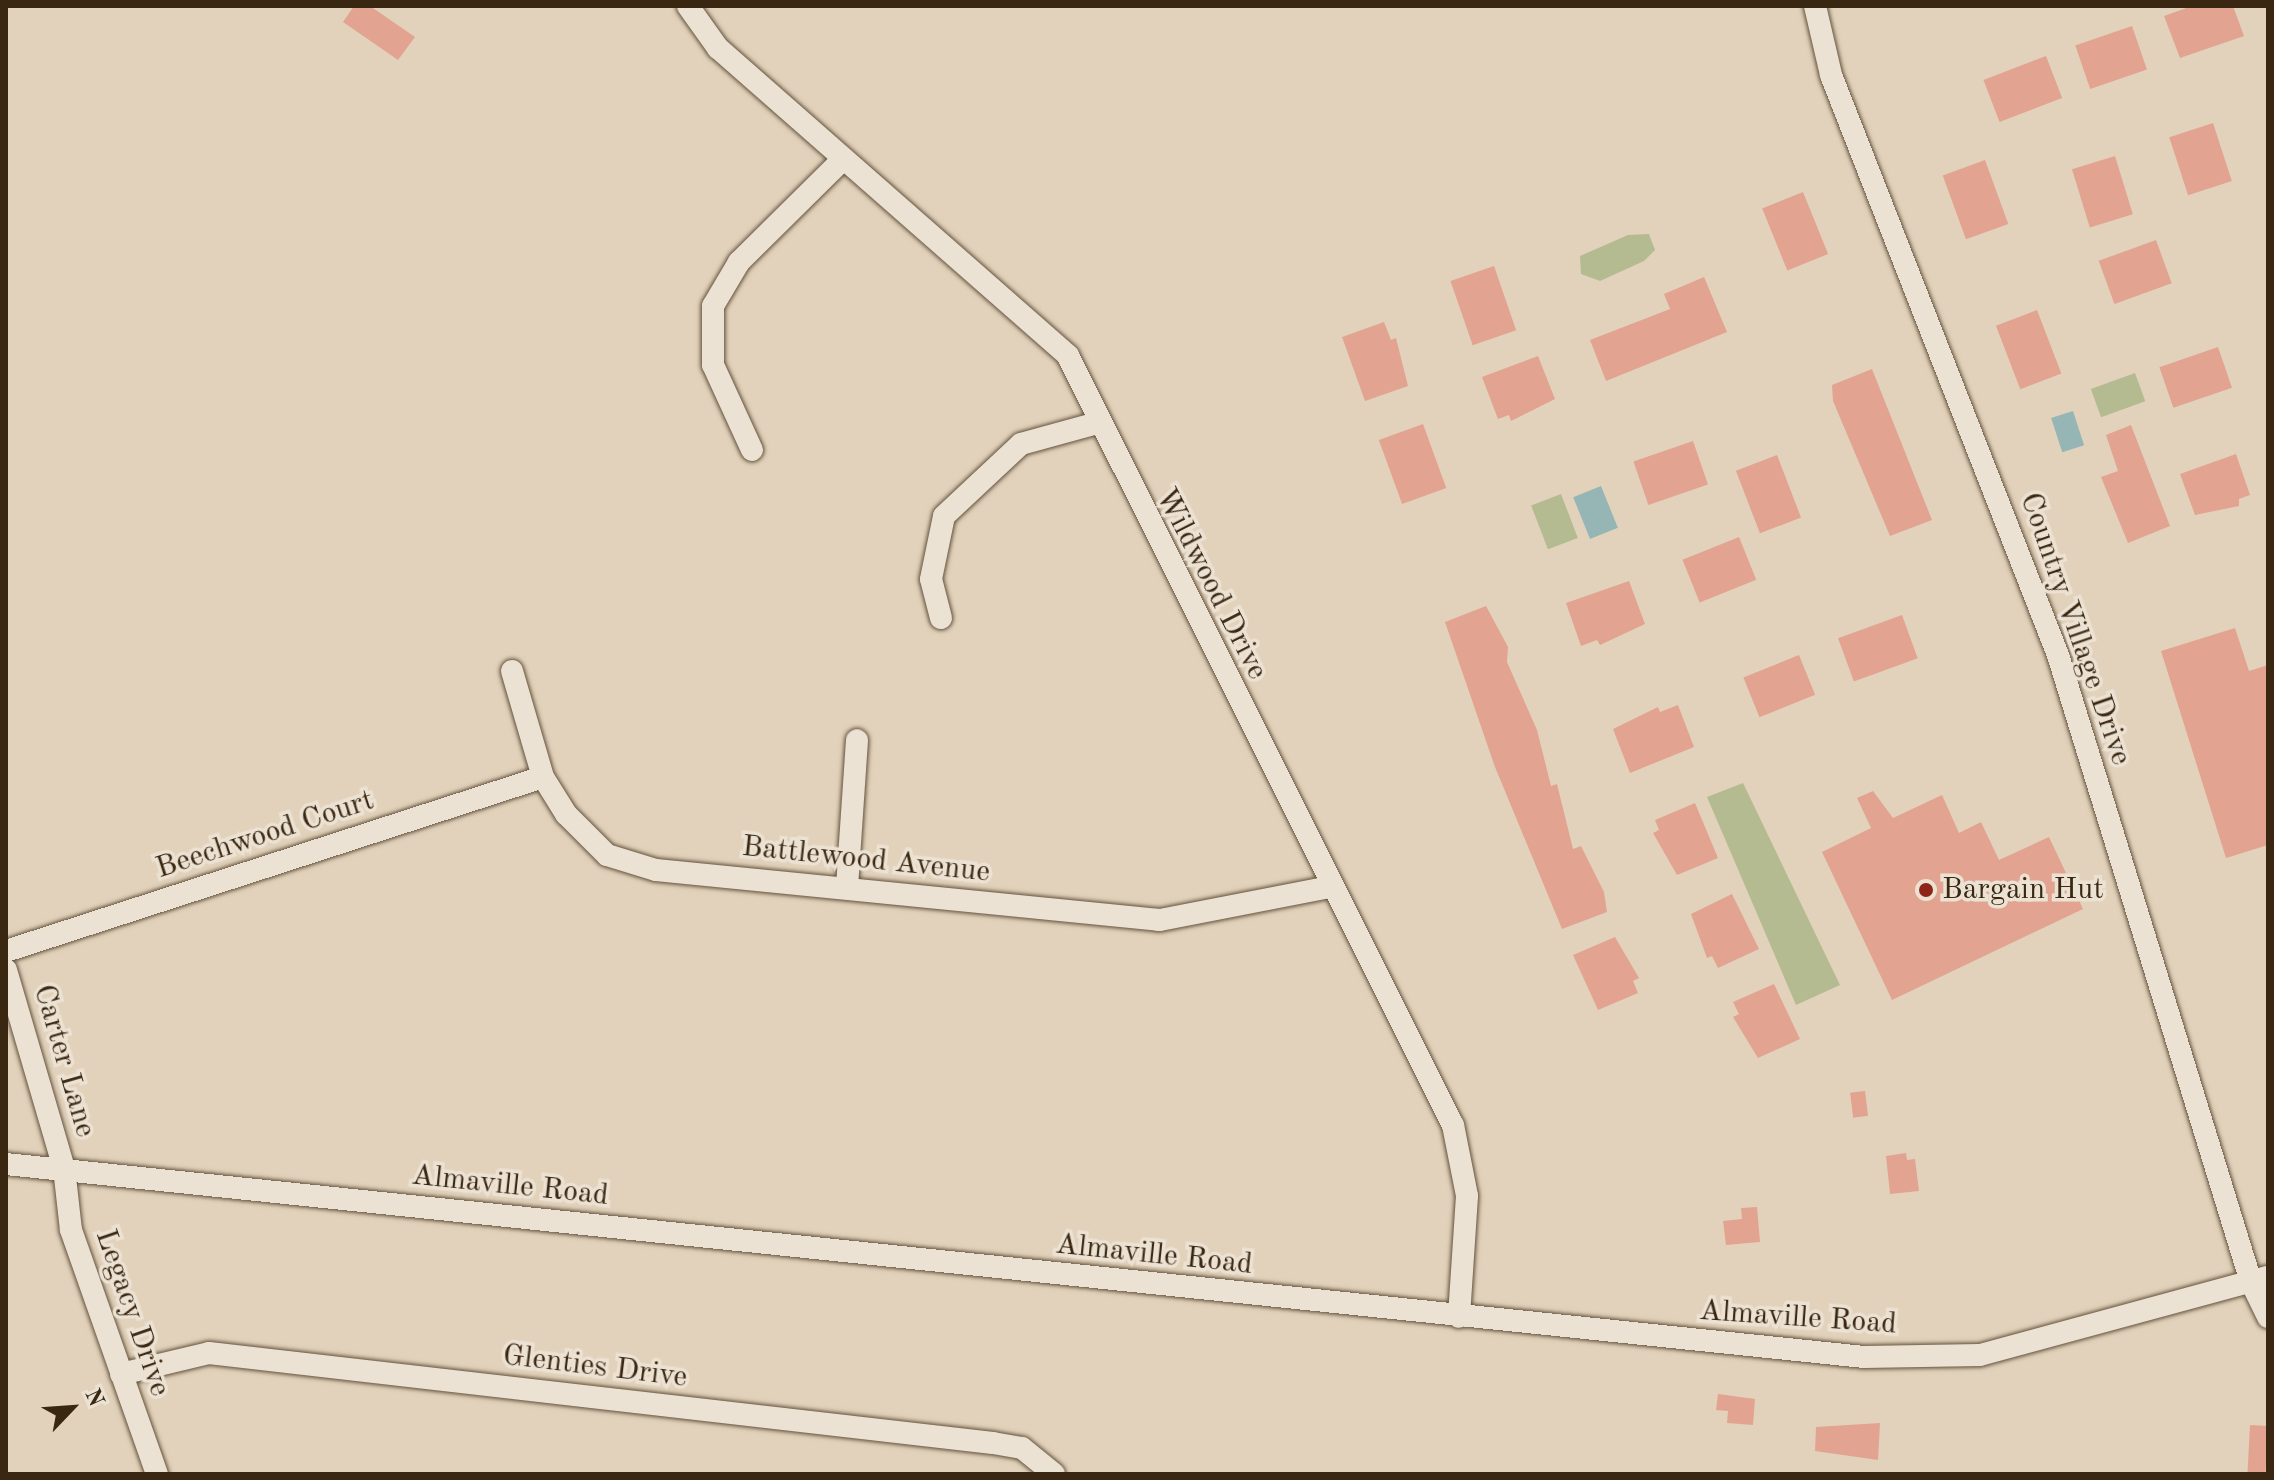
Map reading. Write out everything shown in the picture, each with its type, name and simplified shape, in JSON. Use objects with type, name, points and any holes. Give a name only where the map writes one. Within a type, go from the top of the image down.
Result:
[{"type":"street","name":"Wildwood Drive","points":[[688,6],[718,48],[1068,356],[1097,423],[1453,1125],[1467,1196],[1459,1317]]},
{"type":"street","name":"Country Village Drive","points":[[1815,6],[1831,75],[2058,655],[2259,1279]]},
{"type":"street","points":[[752,450],[713,365],[713,306],[739,262],[843,159]]},
{"type":"street","points":[[941,618],[931,579],[944,516],[1021,444],[1097,423]]},
{"type":"street","name":"Battlewood Avenue","points":[[512,671],[543,777],[566,814],[607,855],[656,870],[1160,920],[1330,887]]},
{"type":"street","points":[[847,887],[857,740]]},
{"type":"street","name":"Beechwood Court","points":[[6,951],[543,777]]},
{"type":"street","name":"Carter Lane","points":[[6,970],[64,1168]]},
{"type":"street","name":"Almaville Road","points":[[6,1164],[1864,1357],[1980,1355],[2259,1279]]},
{"type":"street","name":"Legacy Drive","points":[[64,1168],[71,1230],[157,1474]]},
{"type":"street","points":[[2259,1279],[2268,1317]]},
{"type":"street","name":"Glenties Drive","points":[[121,1374],[209,1353],[993,1443],[1022,1448],[1054,1474]]},
{"type":"green space","points":[[1649,234],[1655,250],[1644,261],[1600,281],[1581,274],[1580,256],[1628,235]]},
{"type":"green space","points":[[2135,373],[2145,401],[2101,417],[2091,389]]},
{"type":"green space","points":[[1561,494],[1578,538],[1548,549],[1531,505]]},
{"type":"green space","points":[[1743,783],[1840,985],[1796,1005],[1707,797]]},
{"type":"water","points":[[2073,411],[2084,445],[2062,452],[2051,418]]},
{"type":"water","points":[[1601,486],[1618,528],[1590,539],[1573,497]]},
{"type":"building","points":[[354,6],[370,6],[415,37],[398,60],[343,22]]},
{"type":"building","points":[[2192,6],[2233,6],[2244,36],[2180,58],[2164,16]]},
{"type":"building","points":[[2132,26],[2147,69],[2090,89],[2075,46]]},
{"type":"building","points":[[2046,56],[2062,98],[2000,122],[1983,80]]},
{"type":"building","points":[[2213,123],[2232,181],[2188,195],[2169,137]]},
{"type":"building","points":[[2115,156],[2133,214],[2090,227],[2072,169]]},
{"type":"building","points":[[1985,160],[2008,224],[1966,239],[1943,175]]},
{"type":"building","points":[[1803,192],[1828,254],[1787,271],[1762,208]]},
{"type":"building","points":[[2156,240],[2172,283],[2114,304],[2099,261]]},
{"type":"building","points":[[1494,266],[1516,330],[1473,345],[1451,281]]},
{"type":"building","points":[[1704,277],[1727,332],[1606,381],[1590,340],[1670,309],[1664,294]]},
{"type":"building","points":[[2037,310],[2061,373],[2020,389],[1996,326]]},
{"type":"building","points":[[1384,322],[1391,340],[1396,338],[1408,386],[1365,401],[1342,337]]},
{"type":"building","points":[[2218,347],[2232,388],[2173,408],[2159,367]]},
{"type":"building","points":[[1538,356],[1555,399],[1511,421],[1509,415],[1498,419],[1482,377]]},
{"type":"building","points":[[1872,369],[1932,520],[1890,536],[1833,401],[1832,385]]},
{"type":"building","points":[[1423,424],[1446,488],[1402,504],[1379,440]]},
{"type":"building","points":[[2131,425],[2170,526],[2128,543],[2101,477],[2118,471],[2106,435]]},
{"type":"building","points":[[1693,441],[1708,484],[1648,505],[1633,462]]},
{"type":"building","points":[[2236,454],[2250,495],[2239,499],[2239,506],[2195,515],[2180,474]]},
{"type":"building","points":[[1777,455],[1801,518],[1760,533],[1736,471]]},
{"type":"building","points":[[1739,537],[1756,580],[1700,603],[1682,560]]},
{"type":"building","points":[[1629,581],[1645,624],[1600,645],[1597,640],[1581,646],[1566,603]]},
{"type":"building","points":[[1486,606],[1508,647],[1507,662],[1537,730],[1551,786],[1557,784],[1573,849],[1581,846],[1604,892],[1607,912],[1562,929],[1495,767],[1445,622]]},
{"type":"building","points":[[1902,615],[1918,658],[1854,681],[1838,638]]},
{"type":"building","points":[[2235,628],[2249,671],[2268,665],[2268,845],[2226,858],[2161,651]]},
{"type":"building","points":[[1799,655],[1815,695],[1759,717],[1743,677]]},
{"type":"building","points":[[1678,705],[1694,747],[1630,773],[1613,729],[1658,707],[1660,712]]},
{"type":"building","points":[[1873,791],[1893,818],[1942,795],[1959,833],[1981,822],[1999,860],[2049,837],[2083,909],[1892,1000],[1822,852],[1871,828],[1857,798]]},
{"type":"building","points":[[1695,803],[1718,858],[1677,875],[1653,833],[1659,830],[1655,820]]},
{"type":"building","points":[[1732,894],[1759,949],[1718,968],[1712,956],[1707,958],[1691,914]]},
{"type":"building","points":[[1615,937],[1639,978],[1633,981],[1638,993],[1598,1010],[1573,955]]},
{"type":"building","points":[[1774,984],[1800,1039],[1758,1058],[1733,1017],[1739,1014],[1733,1002]]},
{"type":"building","points":[[1865,1091],[1868,1116],[1853,1118],[1850,1093]]},
{"type":"building","points":[[1906,1153],[1907,1160],[1915,1159],[1919,1191],[1890,1194],[1886,1156]]},
{"type":"building","points":[[1757,1207],[1760,1242],[1726,1245],[1723,1221],[1742,1219],[1741,1208]]},
{"type":"building","points":[[1718,1394],[1755,1399],[1753,1425],[1727,1423],[1728,1411],[1716,1410]]},
{"type":"building","points":[[1880,1423],[1878,1460],[1815,1451],[1816,1427]]},
{"type":"building","points":[[2250,1425],[2268,1426],[2265,1474],[2247,1474]]},
{"type":"place","name":"Bargain Hut","points":[[1926,890]]}]
